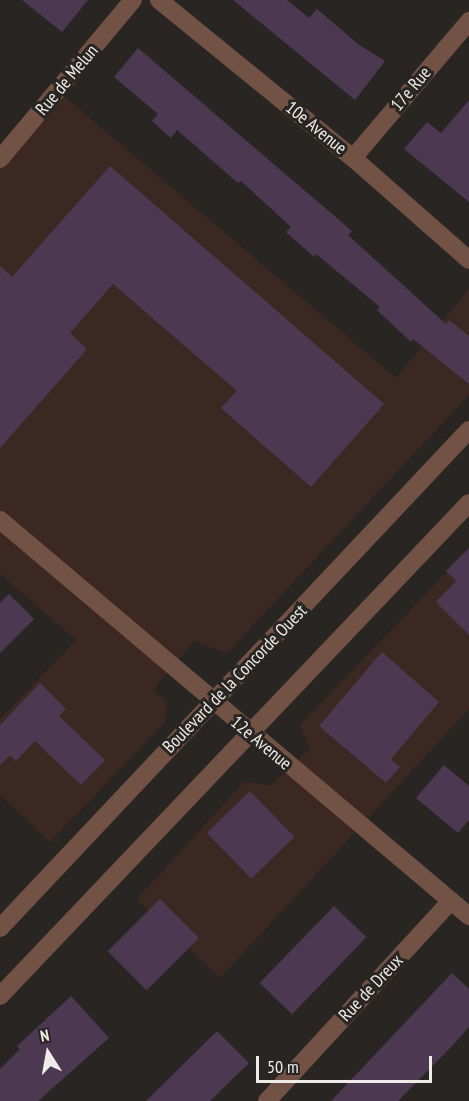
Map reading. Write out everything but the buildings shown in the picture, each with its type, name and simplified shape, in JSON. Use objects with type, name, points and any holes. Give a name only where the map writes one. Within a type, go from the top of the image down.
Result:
[{"type":"street","name":"Rue de Melun","points":[[0,159],[134,0]]},
{"type":"street","name":"10e Avenue","points":[[159,0],[353,158],[469,260]]},
{"type":"street","name":"17e Rue","points":[[353,158],[469,21]]},
{"type":"street","name":"Boulevard de la Concorde Ouest","points":[[0,928],[469,430]]},
{"type":"street","points":[[0,996],[469,503]]},
{"type":"street","name":"12e Avenue","points":[[3,528],[469,916]]},
{"type":"street","name":"Rue de Dreux","points":[[267,1101],[451,901]]},
{"type":"shaded area","points":[[58,91],[396,378],[469,289],[469,395],[227,653],[194,641],[153,690],[167,702],[165,722],[50,842],[0,795],[0,719],[76,640],[0,574],[0,159]]},
{"type":"shaded area","points":[[469,549],[469,709],[220,978],[137,899],[244,782],[271,785],[310,749],[300,725]]}]
